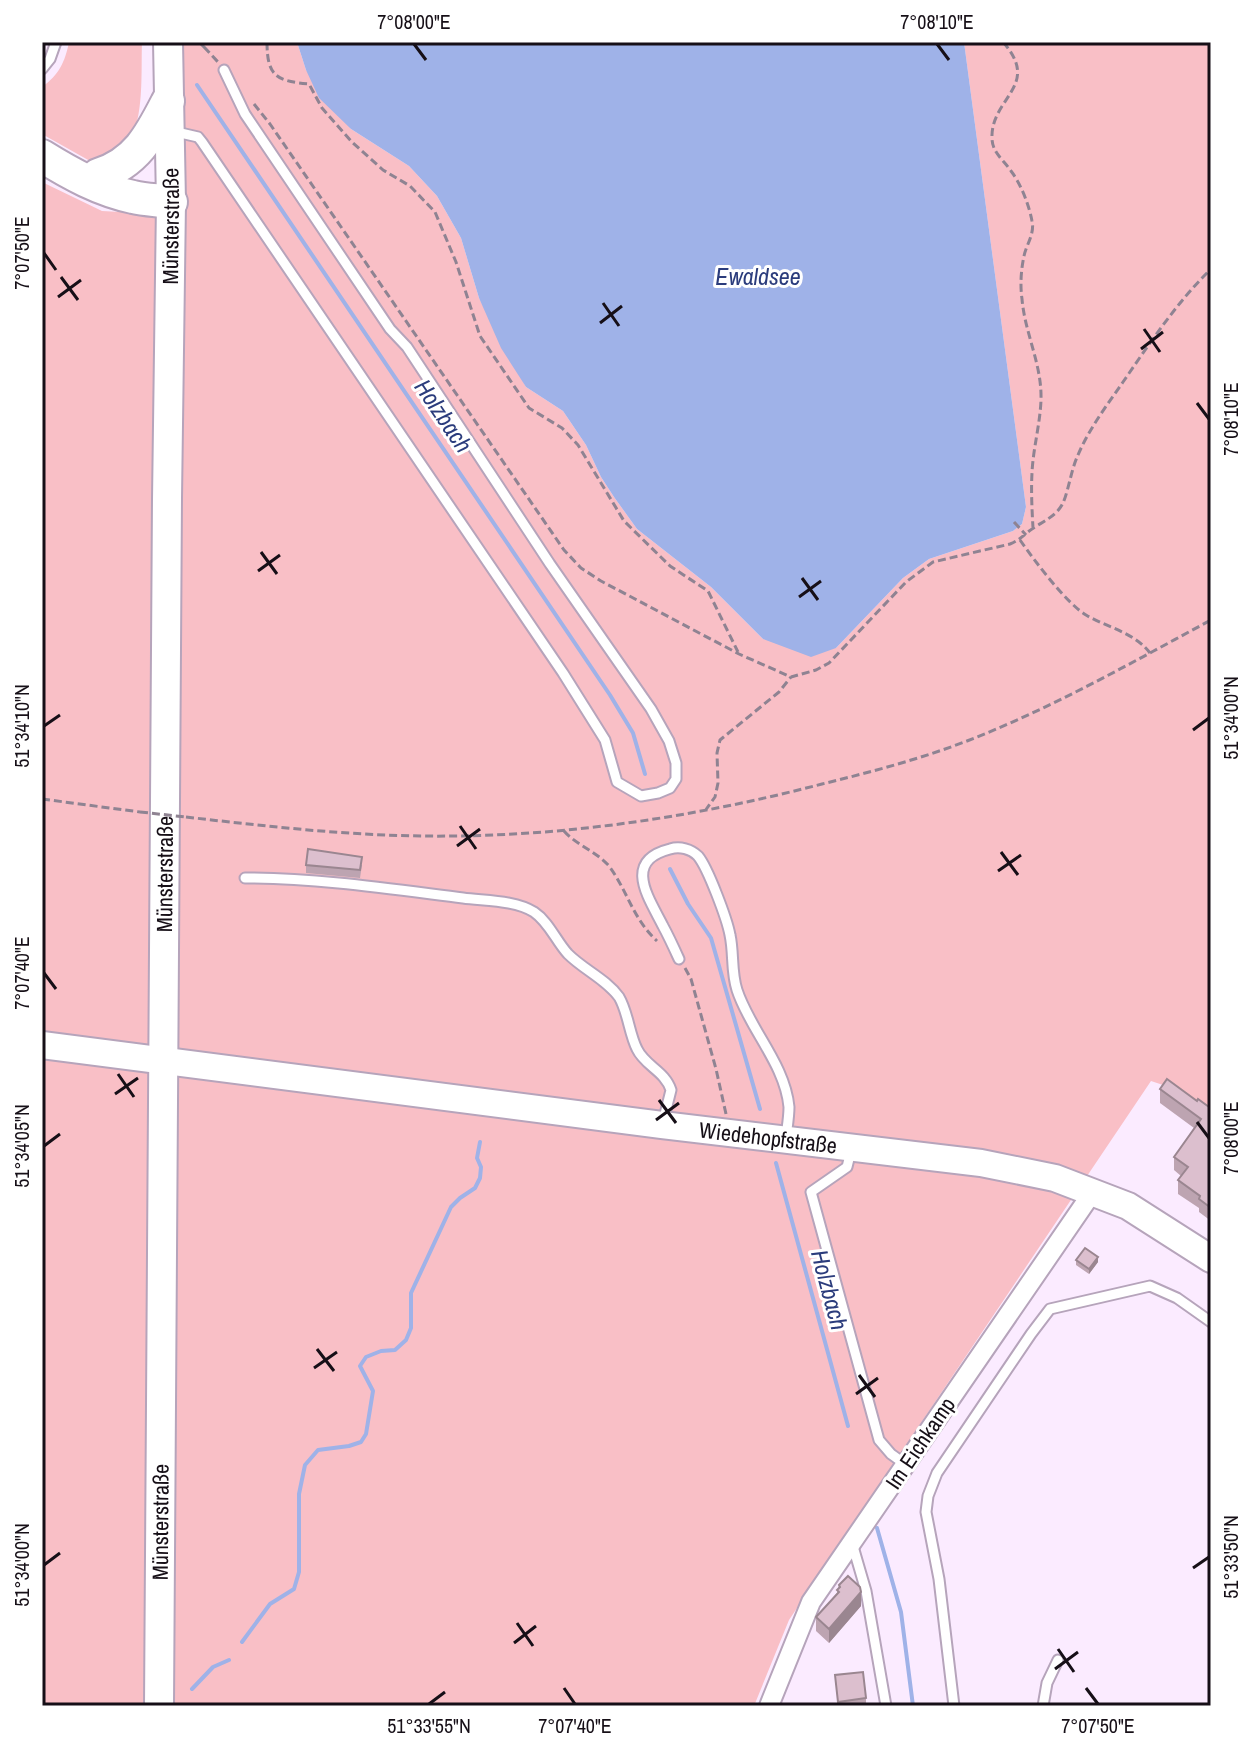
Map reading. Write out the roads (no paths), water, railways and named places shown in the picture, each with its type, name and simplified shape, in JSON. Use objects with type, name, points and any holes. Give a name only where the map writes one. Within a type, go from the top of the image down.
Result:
[{"type":"highway","points":[[98,175],[125,161],[168,116]]},
{"type":"highway","points":[[42,156],[78,171],[170,193]]},
{"type":"highway","points":[[42,156],[76,177],[133,197],[170,193]]},
{"type":"main road","name":"Münsterstraße","points":[[159,1706],[170,193],[168,42]]},
{"type":"main road","name":"Wiedehopfstraße","points":[[42,1045],[730,1134],[981,1163],[1055,1178],[1128,1206],[1211,1259]]},
{"type":"street","name":"Im Eichkamp","points":[[769,1706],[811,1602],[1092,1193]]},
{"type":"lane","points":[[42,69],[50,59],[56,42]]},
{"type":"lane","points":[[168,116],[202,142],[563,673],[605,740],[617,782],[641,796],[670,788],[676,779],[676,763],[669,741],[651,709],[558,576],[407,347],[390,329],[245,114],[224,70]]},
{"type":"lane","points":[[679,959],[645,892],[642,879],[643,868],[649,859],[673,848],[690,850],[697,855],[726,920],[737,990],[781,1077],[789,1107],[785,1140]]},
{"type":"lane","points":[[245,878],[286,878],[434,894],[518,905],[533,912],[543,920],[569,955],[609,986],[621,1000],[636,1048],[663,1075],[671,1090],[662,1125]]},
{"type":"lane","points":[[852,1148],[847,1167],[811,1192],[879,1440],[905,1464]]},
{"type":"lane","points":[[954,1706],[939,1579],[926,1512],[928,1496],[937,1473],[1050,1309],[1150,1286],[1177,1298],[1211,1322]]},
{"type":"lane","points":[[852,1543],[866,1591],[886,1706]]},
{"type":"lane","points":[[1043,1706],[1047,1683],[1058,1660]]},
{"type":"water","name":"Ewaldsee","points":[[297,42],[964,42],[1026,507],[1022,524],[1013,531],[929,559],[903,578],[836,648],[811,657],[763,639],[711,587],[637,529],[601,477],[586,445],[563,411],[526,387],[501,348],[479,298],[461,238],[437,196],[409,166],[351,129],[319,98]]},
{"type":"waterway","name":"Holzbach","points":[[197,85],[610,695],[633,733],[645,774]]},
{"type":"waterway","name":"Holzbach","points":[[670,869],[688,904],[711,938],[760,1109]]},
{"type":"waterway","points":[[242,1642],[270,1604],[294,1589],[299,1572],[299,1494],[305,1465],[318,1450],[349,1446],[361,1442],[366,1434],[373,1391],[360,1366],[366,1357],[395,1350],[406,1340],[411,1328],[411,1293],[451,1207],[475,1188],[480,1178],[481,1167],[477,1158],[480,1142]]},
{"type":"waterway","name":"Holzbach","points":[[776,1163],[848,1426]]},
{"type":"waterway","name":"Holzbach","points":[[877,1528],[901,1612],[913,1706]]},
{"type":"waterway","points":[[192,1689],[213,1667],[229,1660]]}]
